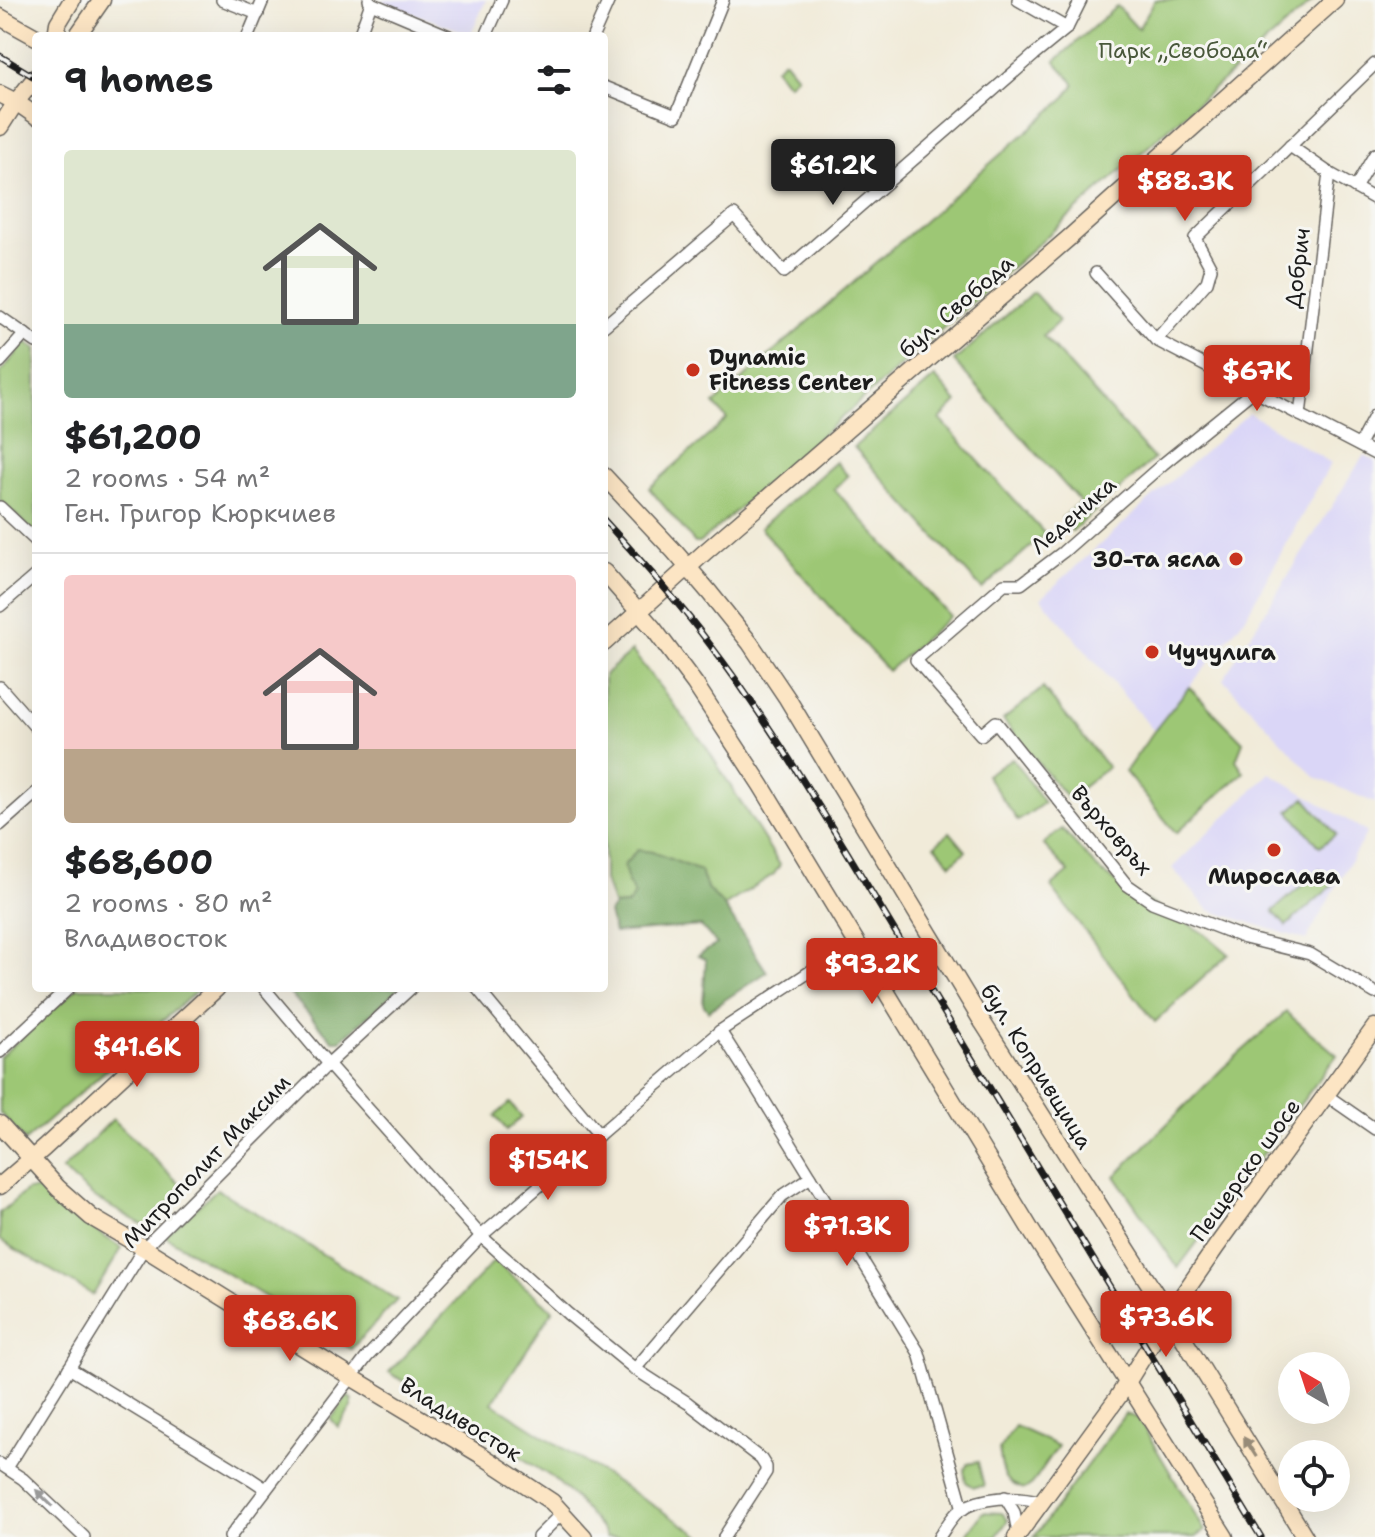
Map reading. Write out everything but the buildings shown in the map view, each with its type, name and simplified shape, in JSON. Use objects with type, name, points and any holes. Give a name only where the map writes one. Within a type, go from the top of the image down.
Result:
[{"type":"main road","points":[[57,32],[58,23],[72,0]]},
{"type":"main road","name":"бул. Свобода","points":[[608,639],[1070,237],[1335,0]]},
{"type":"main road","points":[[80,32],[98,6]]},
{"type":"main road","points":[[94,32],[98,6]]},
{"type":"main road","points":[[0,17],[32,35]]},
{"type":"main road","points":[[0,127],[32,82]]},
{"type":"main road","points":[[0,94],[32,113]]},
{"type":"main road","name":"бул. Копривщица","points":[[608,480],[688,567],[750,643],[787,698],[983,1023],[1169,1315],[1305,1537]]},
{"type":"main road","points":[[608,577],[695,684],[724,726],[1032,1232],[1225,1537]]},
{"type":"main road","points":[[0,1186],[213,992]]},
{"type":"main road","name":"Пещерско шосе","points":[[1017,1535],[1128,1382],[1169,1315],[1375,1027]]},
{"type":"main road","name":"Владивосток","points":[[0,1124],[58,1188],[91,1217],[481,1455],[552,1502],[584,1537]]},
{"type":"street","points":[[222,0],[258,14]]},
{"type":"street","points":[[250,32],[263,0]]},
{"type":"street","points":[[488,32],[502,0]]},
{"type":"street","points":[[595,32],[609,0]]},
{"type":"street","points":[[608,89],[676,116],[723,0]]},
{"type":"street","points":[[1018,0],[1067,28]]},
{"type":"street","points":[[608,323],[734,215],[784,272],[1067,28],[1081,0]]},
{"type":"street","points":[[360,32],[370,2],[440,32]]},
{"type":"street","points":[[1156,340],[1207,282],[1211,268],[1195,238],[1375,64]]},
{"type":"street","points":[[1290,146],[1375,199]]},
{"type":"street","points":[[1355,188],[1375,154]]},
{"type":"street","name":"Добрич","points":[[1300,415],[1329,173]]},
{"type":"street","points":[[1096,273],[1156,340],[1375,454]]},
{"type":"street","points":[[0,317],[32,339]]},
{"type":"street","points":[[0,362],[25,334]]},
{"type":"street","name":"Леденика","points":[[916,660],[1004,584],[1021,584],[1063,552],[1163,464],[1253,391]]},
{"type":"street","points":[[1359,445],[1375,415]]},
{"type":"street","points":[[0,507],[32,537]]},
{"type":"street","points":[[0,606],[32,578]]},
{"type":"street","name":"Върховръх","points":[[916,660],[981,735],[996,722],[1126,884],[1152,902],[1245,938],[1310,954],[1375,993]]},
{"type":"street","points":[[0,687],[32,723]]},
{"type":"street","points":[[0,825],[32,797]]},
{"type":"street","points":[[230,1537],[367,1357],[481,1236],[720,1031],[857,944]]},
{"type":"street","points":[[0,1052],[65,992]]},
{"type":"street","points":[[267,992],[481,1236],[635,1369],[688,1403],[757,1454],[766,1472],[724,1537]]},
{"type":"street","name":"Митрополит Максим","points":[[3,1466],[144,1248],[328,1064],[407,992]]},
{"type":"street","points":[[480,992],[599,1135]]},
{"type":"street","points":[[720,1031],[919,1353],[963,1509]]},
{"type":"street","points":[[1326,1095],[1375,1129]]},
{"type":"street","points":[[635,1369],[782,1196],[811,1177]]},
{"type":"street","points":[[69,1368],[266,1489]]},
{"type":"street","points":[[3,1466],[34,1488],[84,1537]]},
{"type":"street","points":[[1005,1497],[1014,1512],[1017,1535]]},
{"type":"street","points":[[939,1537],[956,1513],[970,1505],[1005,1497],[1041,1502]]},
{"type":"street","points":[[538,1537],[562,1513]]},
{"type":"shaded area","points":[[381,0],[486,0],[472,32]]},
{"type":"shaded area","points":[[1249,413],[1331,463],[1246,616],[1154,731],[1041,598]]},
{"type":"shaded area","points":[[1364,455],[1375,461],[1375,803],[1315,777],[1223,679]]},
{"type":"shaded area","name":"Мирослава","points":[[1270,773],[1367,832],[1306,940],[1209,910],[1172,868]]},
{"type":"green space","name":"Парк „Свобода“","points":[[1155,0],[1314,0],[719,526],[695,543],[649,488],[727,419],[714,404],[1063,100],[1075,84],[1055,61],[1117,6],[1138,29]]},
{"type":"green space","points":[[784,60],[797,76],[788,84],[775,68]]},
{"type":"green space","points":[[1033,292],[1059,321],[1043,336],[1154,459],[1072,531],[1062,518],[1080,502],[954,361]]},
{"type":"green space","points":[[26,342],[32,346],[32,530],[0,500],[0,373]]},
{"type":"green space","points":[[935,377],[957,402],[940,419],[1045,534],[982,589],[854,447]]},
{"type":"green space","points":[[836,462],[848,476],[834,489],[950,616],[888,671],[760,528]]},
{"type":"green space","points":[[632,651],[705,745],[780,865],[774,874],[724,906],[708,890],[700,871],[679,864],[628,883],[636,895],[627,905],[614,906],[608,890],[608,672]]},
{"type":"green space","points":[[1189,687],[1243,742],[1236,760],[1244,772],[1176,833],[1125,772]]},
{"type":"green space","points":[[1043,688],[1108,767],[1068,799],[1003,720]]},
{"type":"green space","points":[[1012,758],[1044,803],[1018,821],[986,775]]},
{"type":"green space","points":[[1305,798],[1336,834],[1320,847],[1289,811]]},
{"type":"green space","points":[[1062,829],[1099,870],[1133,894],[1209,937],[1229,954],[1155,1022],[1051,887],[1069,872],[1043,844]]},
{"type":"green space","points":[[950,832],[966,851],[951,864],[935,845]]},
{"type":"green space","points":[[637,850],[653,852],[700,871],[708,890],[724,906],[767,972],[708,1011],[703,1004],[706,960],[698,956],[717,944],[701,926],[614,933],[609,913],[614,906],[627,905],[635,895],[628,883],[624,865]]},
{"type":"green space","points":[[1320,870],[1333,885],[1286,926],[1273,911]]},
{"type":"green space","points":[[73,992],[195,992],[25,1141],[0,1113],[0,1057]]},
{"type":"green space","points":[[289,992],[395,992],[341,1040],[332,1040]]},
{"type":"green space","points":[[1286,1012],[1337,1055],[1178,1268],[1115,1176],[1223,1068]]},
{"type":"green space","points":[[510,1103],[522,1117],[507,1130],[495,1116]]},
{"type":"green space","points":[[113,1119],[184,1188],[145,1226],[95,1198],[62,1170]]},
{"type":"green space","points":[[217,1189],[397,1300],[351,1349],[165,1236]]},
{"type":"green space","points":[[27,1190],[42,1190],[68,1213],[122,1248],[93,1295],[0,1240],[0,1213]]},
{"type":"green space","points":[[494,1261],[553,1310],[492,1403],[703,1537],[606,1537],[577,1500],[553,1478],[389,1372]]},
{"type":"green space","points":[[348,1396],[352,1407],[338,1427],[331,1419]]},
{"type":"green space","points":[[1125,1414],[1138,1418],[1205,1531],[1195,1537],[1034,1537]]},
{"type":"green space","points":[[1015,1426],[1058,1446],[1032,1484],[1025,1489],[1007,1480],[999,1449]]},
{"type":"green space","points":[[978,1462],[984,1486],[973,1487],[966,1482],[964,1470],[968,1464]]},
{"type":"green space","points":[[983,1512],[1002,1513],[1008,1520],[996,1537],[965,1537]]},
{"type":"railway","points":[[0,56],[32,76]]},
{"type":"railway","points":[[608,524],[696,626],[779,743],[1261,1537]]},
{"type":"place","name":"Dynamic Fitness Center","points":[[693,370]]},
{"type":"place","name":"30-та ясла","points":[[1236,559]]},
{"type":"place","name":"Чучулига","points":[[1152,652]]},
{"type":"place","name":"Мирослава","points":[[1274,850]]}]
